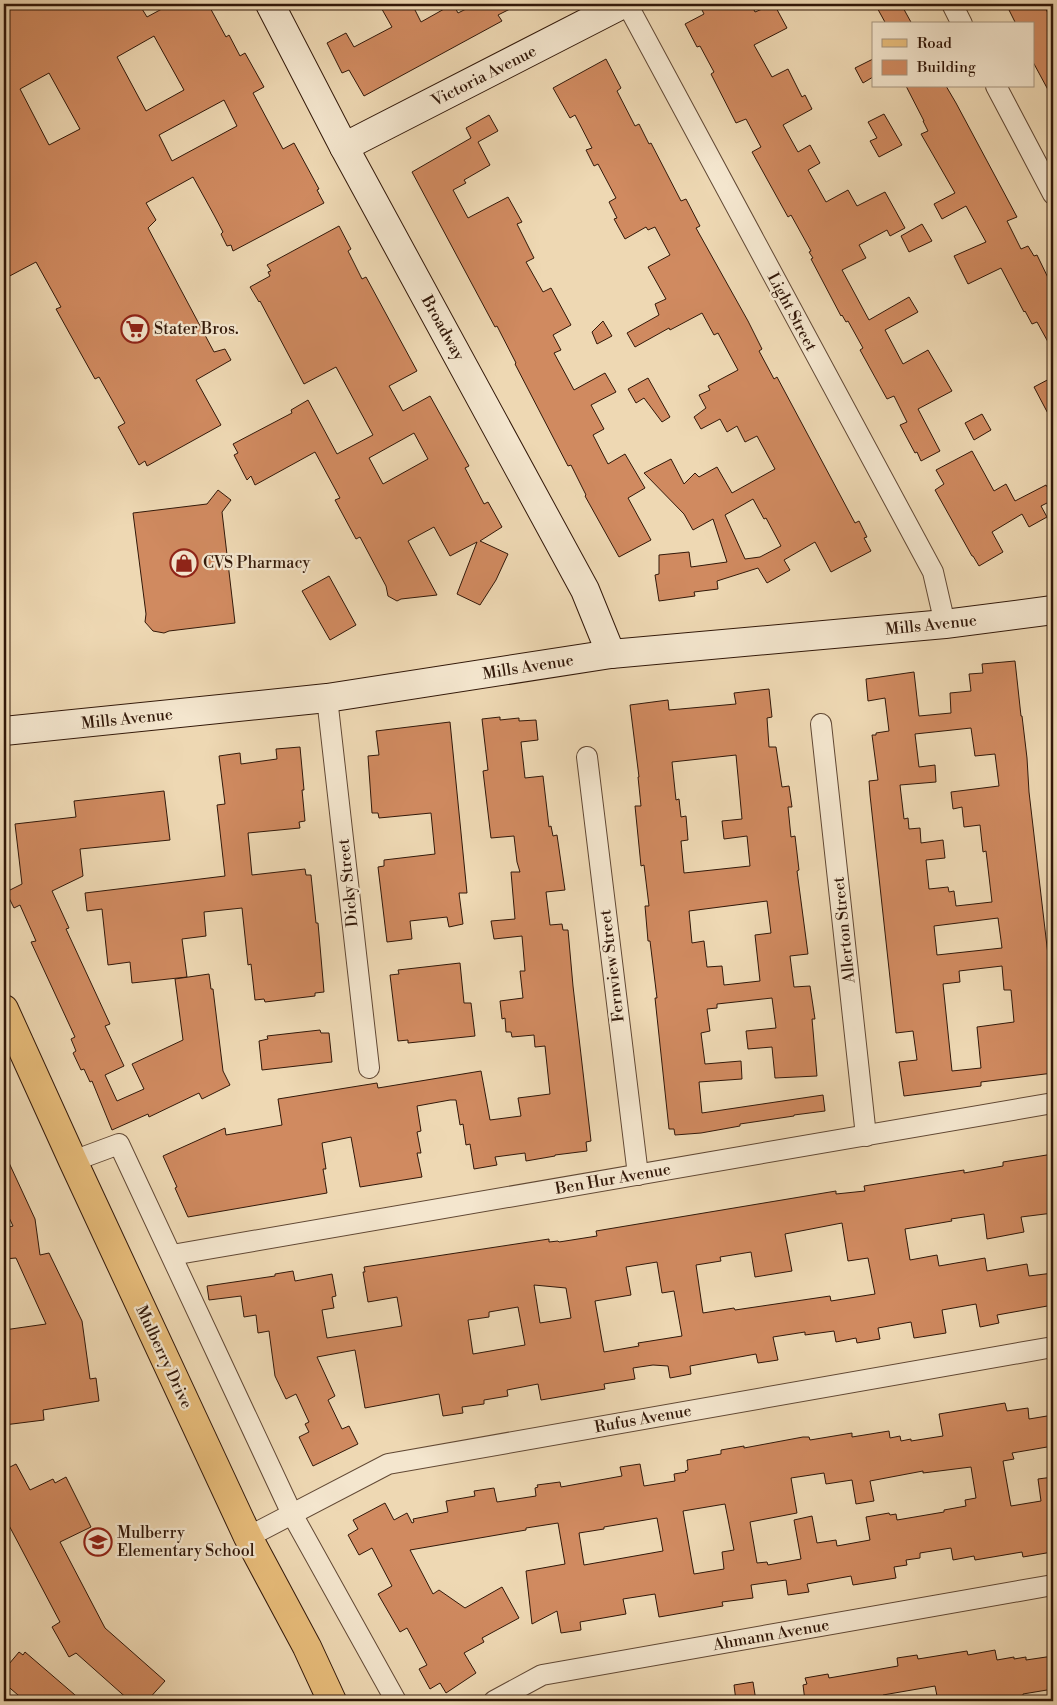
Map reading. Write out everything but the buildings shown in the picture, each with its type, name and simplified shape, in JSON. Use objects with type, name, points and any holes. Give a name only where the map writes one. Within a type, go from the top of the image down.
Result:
[{"type":"main road","name":"Broadway","points":[[270,4],[344,147],[585,590],[611,654]]},
{"type":"main road","name":"Victoria Avenue","points":[[344,147],[623,4]]},
{"type":"main road","name":"Mills Avenue","points":[[4,731],[327,698],[611,654],[944,624],[1053,610]]},
{"type":"main road","name":"Mulberry Drive","points":[[4,1009],[248,1537],[307,1647],[332,1701]]},
{"type":"street","name":"Light Street","points":[[627,4],[933,572],[944,624]]},
{"type":"street","points":[[952,4],[961,22]]},
{"type":"street","points":[[997,88],[1053,194]]},
{"type":"street","name":"Dicky Street","points":[[327,698],[368,1068]]},
{"type":"street","name":"Allerton Street","points":[[822,724],[866,1136]]},
{"type":"street","name":"Fernview Street","points":[[587,757],[638,1175]]},
{"type":"street","name":"Ben Hur Avenue","points":[[172,1255],[1053,1103]]},
{"type":"street","points":[[73,1161],[120,1144],[292,1514],[396,1701]]},
{"type":"street","name":"Rufus Avenue","points":[[248,1537],[388,1464],[1053,1347]]},
{"type":"street","name":"Ahmann Avenue","points":[[494,1701],[542,1676],[1053,1585]]},
{"type":"place","name":"Stater Bros.","points":[[135,329]]},
{"type":"place","name":"CVS Pharmacy","points":[[184,563]]},
{"type":"place","name":"Mulberry Elementary School","points":[[98,1542]]}]
